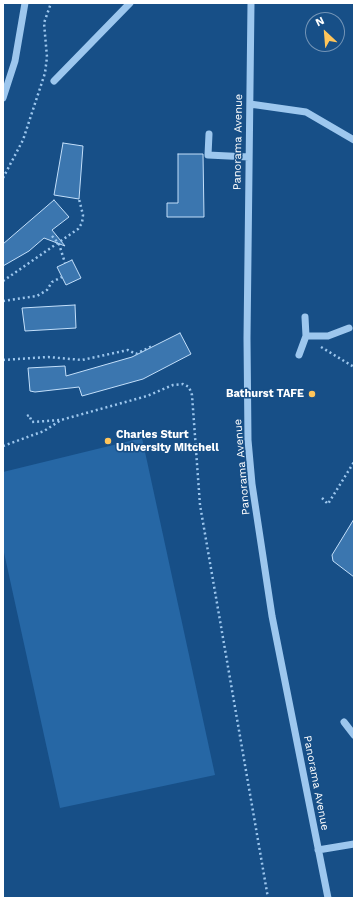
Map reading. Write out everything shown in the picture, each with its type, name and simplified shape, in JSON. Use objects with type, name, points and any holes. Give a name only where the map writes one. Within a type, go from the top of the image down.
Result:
[{"type":"street","points":[[3,98],[15,61],[25,3]]},
{"type":"street","points":[[54,81],[130,3]]},
{"type":"street","name":"Panorama Avenue","points":[[251,3],[247,338],[248,440],[252,484],[272,616],[328,898]]},
{"type":"street","points":[[250,104],[306,112],[354,140]]},
{"type":"street","points":[[209,134],[208,155],[249,157]]},
{"type":"street","points":[[299,355],[306,336],[305,317]]},
{"type":"street","points":[[306,336],[328,336],[349,328]]},
{"type":"street","points":[[344,722],[354,735]]},
{"type":"street","points":[[318,850],[354,844]]},
{"type":"path","points":[[3,178],[23,140],[45,73],[47,57],[44,23],[50,3]]},
{"type":"path","points":[[3,281],[43,252],[59,244],[78,229],[82,223],[82,208],[78,199]]},
{"type":"path","points":[[52,236],[59,244],[65,263]]},
{"type":"path","points":[[3,301],[37,296],[46,290],[52,282],[62,277]]},
{"type":"path","points":[[306,336],[329,353],[354,367]]},
{"type":"path","points":[[3,360],[48,357],[82,360],[128,350],[136,354],[152,346]]},
{"type":"path","points":[[27,416],[29,415],[32,422],[61,420],[147,396],[173,385],[183,384],[189,387],[192,395],[200,505],[268,898]]},
{"type":"path","points":[[3,446],[44,431],[61,420]]},
{"type":"path","points":[[322,498],[328,504],[354,462]]},
{"type":"shaded area","points":[[142,438],[215,775],[60,808],[3,548],[3,472]]},
{"type":"building","points":[[63,143],[83,146],[79,199],[54,195]]},
{"type":"building","points":[[178,154],[203,154],[204,217],[167,217],[167,203],[178,203]]},
{"type":"building","points":[[54,200],[69,217],[52,230],[65,246],[44,238],[29,251],[3,266],[3,244]]},
{"type":"building","points":[[72,260],[81,278],[66,285],[57,267]]},
{"type":"building","points":[[75,305],[76,328],[25,331],[22,308]]},
{"type":"building","points":[[180,333],[191,354],[143,379],[82,396],[79,387],[35,392],[30,391],[28,368],[65,366],[66,376],[132,357]]},
{"type":"building","points":[[354,519],[354,577],[333,561],[332,555]]},
{"type":"place","name":"Bathurst TAFE","points":[[312,394]]},
{"type":"place","name":"Charles Sturt University Mitchell","points":[[108,441]]}]
